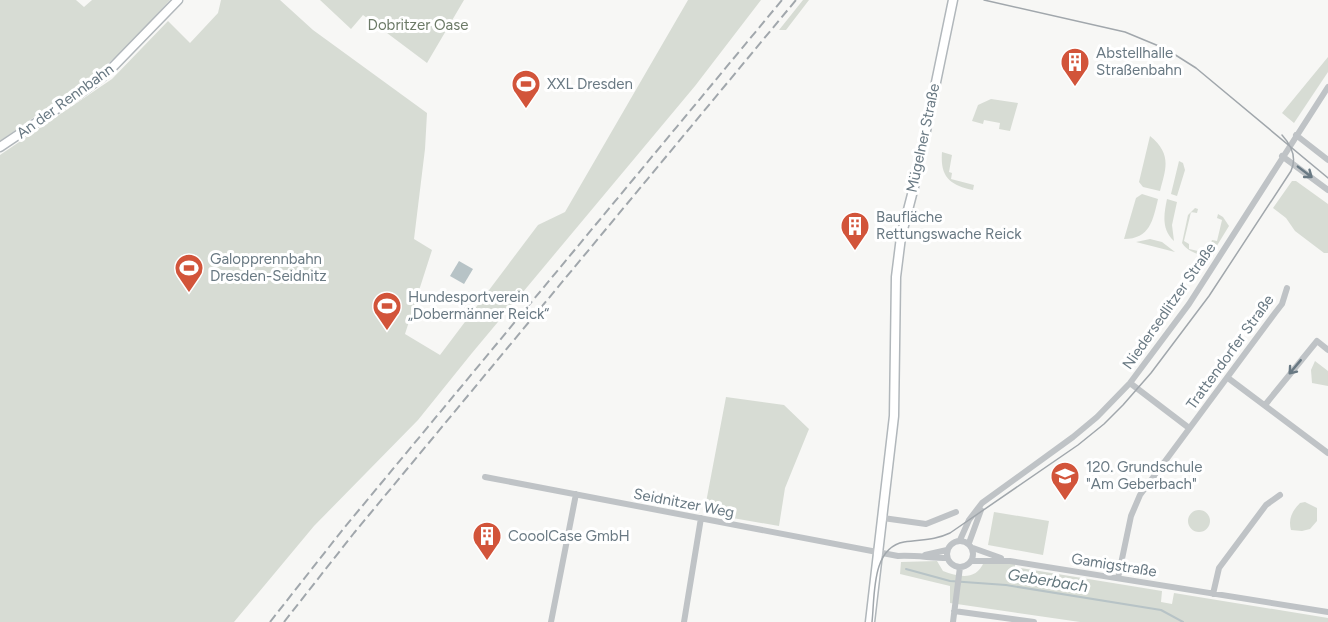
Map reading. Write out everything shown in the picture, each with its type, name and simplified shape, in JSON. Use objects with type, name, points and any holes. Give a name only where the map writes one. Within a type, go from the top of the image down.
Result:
[{"type":"street","name":"An der Rennbahn","points":[[0,147],[106,74],[178,0]]},
{"type":"street","name":"Mügelner Straße","points":[[879,552],[894,416],[896,277],[904,220],[918,169],[953,0]]},
{"type":"street","name":"Niedersedlitzer Straße","points":[[960,540],[969,520],[987,499],[1073,437],[1097,417],[1130,383],[1189,303],[1328,87]]},
{"type":"street","points":[[1296,135],[1328,160]]},
{"type":"street","points":[[1282,156],[1328,190]]},
{"type":"street","name":"Trattendorfer Straße","points":[[1118,578],[1134,506],[1140,495],[1282,304],[1287,288]]},
{"type":"street","points":[[1266,405],[1317,341],[1328,350]]},
{"type":"street","points":[[1228,378],[1328,453]]},
{"type":"street","name":"Trattendorfer Straße","points":[[1130,383],[1189,428]]},
{"type":"street","name":"Seidnitzer Weg","points":[[485,477],[879,552]]},
{"type":"street","points":[[550,622],[576,494]]},
{"type":"street","points":[[1213,594],[1219,568],[1266,505],[1280,495]]},
{"type":"street","name":"Niedersedlitzer Straße","points":[[971,546],[978,514],[987,499]]},
{"type":"street","points":[[883,518],[926,524],[956,512]]},
{"type":"street","points":[[684,622],[701,518]]},
{"type":"street","points":[[953,622],[960,567],[952,565],[947,558],[947,550],[952,543],[960,540]]},
{"type":"street","name":"Gamigstraße","points":[[960,540],[1010,561]]},
{"type":"street","points":[[971,546],[972,561]]},
{"type":"street","points":[[870,622],[879,552],[898,556],[926,555],[947,550]]},
{"type":"street","points":[[926,555],[947,558]]},
{"type":"street","name":"Gamigstraße","points":[[960,567],[967,566],[972,561],[1010,561],[1328,612]]},
{"type":"street","points":[[954,611],[1034,622]]},
{"type":"green space","points":[[0,0],[76,0],[84,7],[92,0],[170,0],[131,43],[100,71],[0,141]]},
{"type":"green space","name":"Galopprennbahn Dresden-Seidnitz","points":[[221,0],[280,0],[313,30],[427,113],[414,239],[432,250],[405,334],[440,355],[538,225],[565,212],[688,0],[761,0],[695,86],[418,420],[314,526],[234,622],[0,622],[0,155],[112,79],[168,21],[190,43],[218,13]]},
{"type":"green space","name":"Dobritzer Oase","points":[[320,0],[464,0],[427,63],[363,15],[351,29]]},
{"type":"green space","points":[[803,0],[809,0],[786,30],[779,30]]},
{"type":"green space","points":[[1328,57],[1328,72],[1294,123],[1282,113]]},
{"type":"green space","points":[[991,99],[1018,103],[1010,131],[999,129],[1000,123],[984,120],[983,124],[972,121],[978,105]]},
{"type":"green space","points":[[1150,136],[1162,149],[1164,155],[1165,168],[1160,191],[1143,187],[1139,182]]},
{"type":"green space","points":[[942,152],[952,155],[949,172],[952,173],[951,179],[974,185],[973,190],[948,179],[943,168]]},
{"type":"green space","points":[[1179,161],[1183,163],[1185,170],[1177,196],[1171,194]]},
{"type":"green space","points":[[1292,181],[1296,181],[1328,204],[1328,253],[1324,253],[1295,231],[1286,218],[1273,208]]},
{"type":"green space","points":[[1142,194],[1158,199],[1152,221],[1140,236],[1124,239],[1136,198]]},
{"type":"green space","points":[[1167,199],[1177,202],[1172,225],[1174,241],[1165,226]]},
{"type":"green space","points":[[1191,212],[1184,241],[1189,244],[1189,249],[1207,253],[1212,240],[1217,241],[1222,220],[1217,218],[1218,214],[1229,226],[1210,257],[1194,253],[1187,249],[1182,243],[1188,215]]},
{"type":"green space","points":[[1150,239],[1162,242],[1175,252],[1136,242]]},
{"type":"green space","points":[[1315,361],[1328,371],[1328,386],[1312,383],[1311,370]]},
{"type":"green space","points":[[726,397],[784,405],[809,429],[785,488],[779,526],[704,513]]},
{"type":"green space","points":[[1305,502],[1317,508],[1317,521],[1310,529],[1291,530],[1290,519],[1293,512],[1300,503]]},
{"type":"green space","points":[[1199,510],[1207,513],[1210,521],[1207,529],[1199,532],[1191,529],[1188,521],[1191,513]]},
{"type":"green space","points":[[994,512],[1049,521],[1043,555],[988,545]]},
{"type":"green space","points":[[937,561],[943,571],[961,576],[972,575],[981,568],[984,562],[1015,564],[1015,567],[1162,591],[1161,602],[1172,604],[1174,593],[1328,618],[1328,622],[1080,622],[950,603],[950,586],[900,574],[901,562]]},
{"type":"shaded area","points":[[459,261],[473,269],[464,284],[450,276]]},
{"type":"waterway","name":"Geberbach","points":[[906,569],[950,581],[1006,585],[1161,610],[1183,622]]},
{"type":"tram line","points":[[984,0],[1125,32],[1166,49],[1196,68],[1328,178]]},
{"type":"tram line","points":[[872,622],[877,575],[885,553],[893,546],[904,542],[950,533],[1078,445],[1104,424],[1151,373],[1209,296],[1291,171],[1294,161],[1292,152],[1282,135]]},
{"type":"railway","points":[[270,622],[344,528],[782,0]]},
{"type":"railway","points":[[284,622],[354,533],[796,0]]},
{"type":"place","name":"Abstellhalle Straßenbahn","points":[[1075,88]]},
{"type":"place","name":"XXL Dresden","points":[[526,110]]},
{"type":"place","name":"Baufläche Rettungswache Reick","points":[[855,252]]},
{"type":"place","name":"Galopprennbahn Dresden-Seidnitz","points":[[189,294]]},
{"type":"place","name":"Hundesportverein „Dobermänner Reick“","points":[[387,332]]},
{"type":"place","name":"120. Grundschule \"Am Geberbach\"","points":[[1065,502]]},
{"type":"place","name":"CooolCase GmbH","points":[[487,562]]}]
